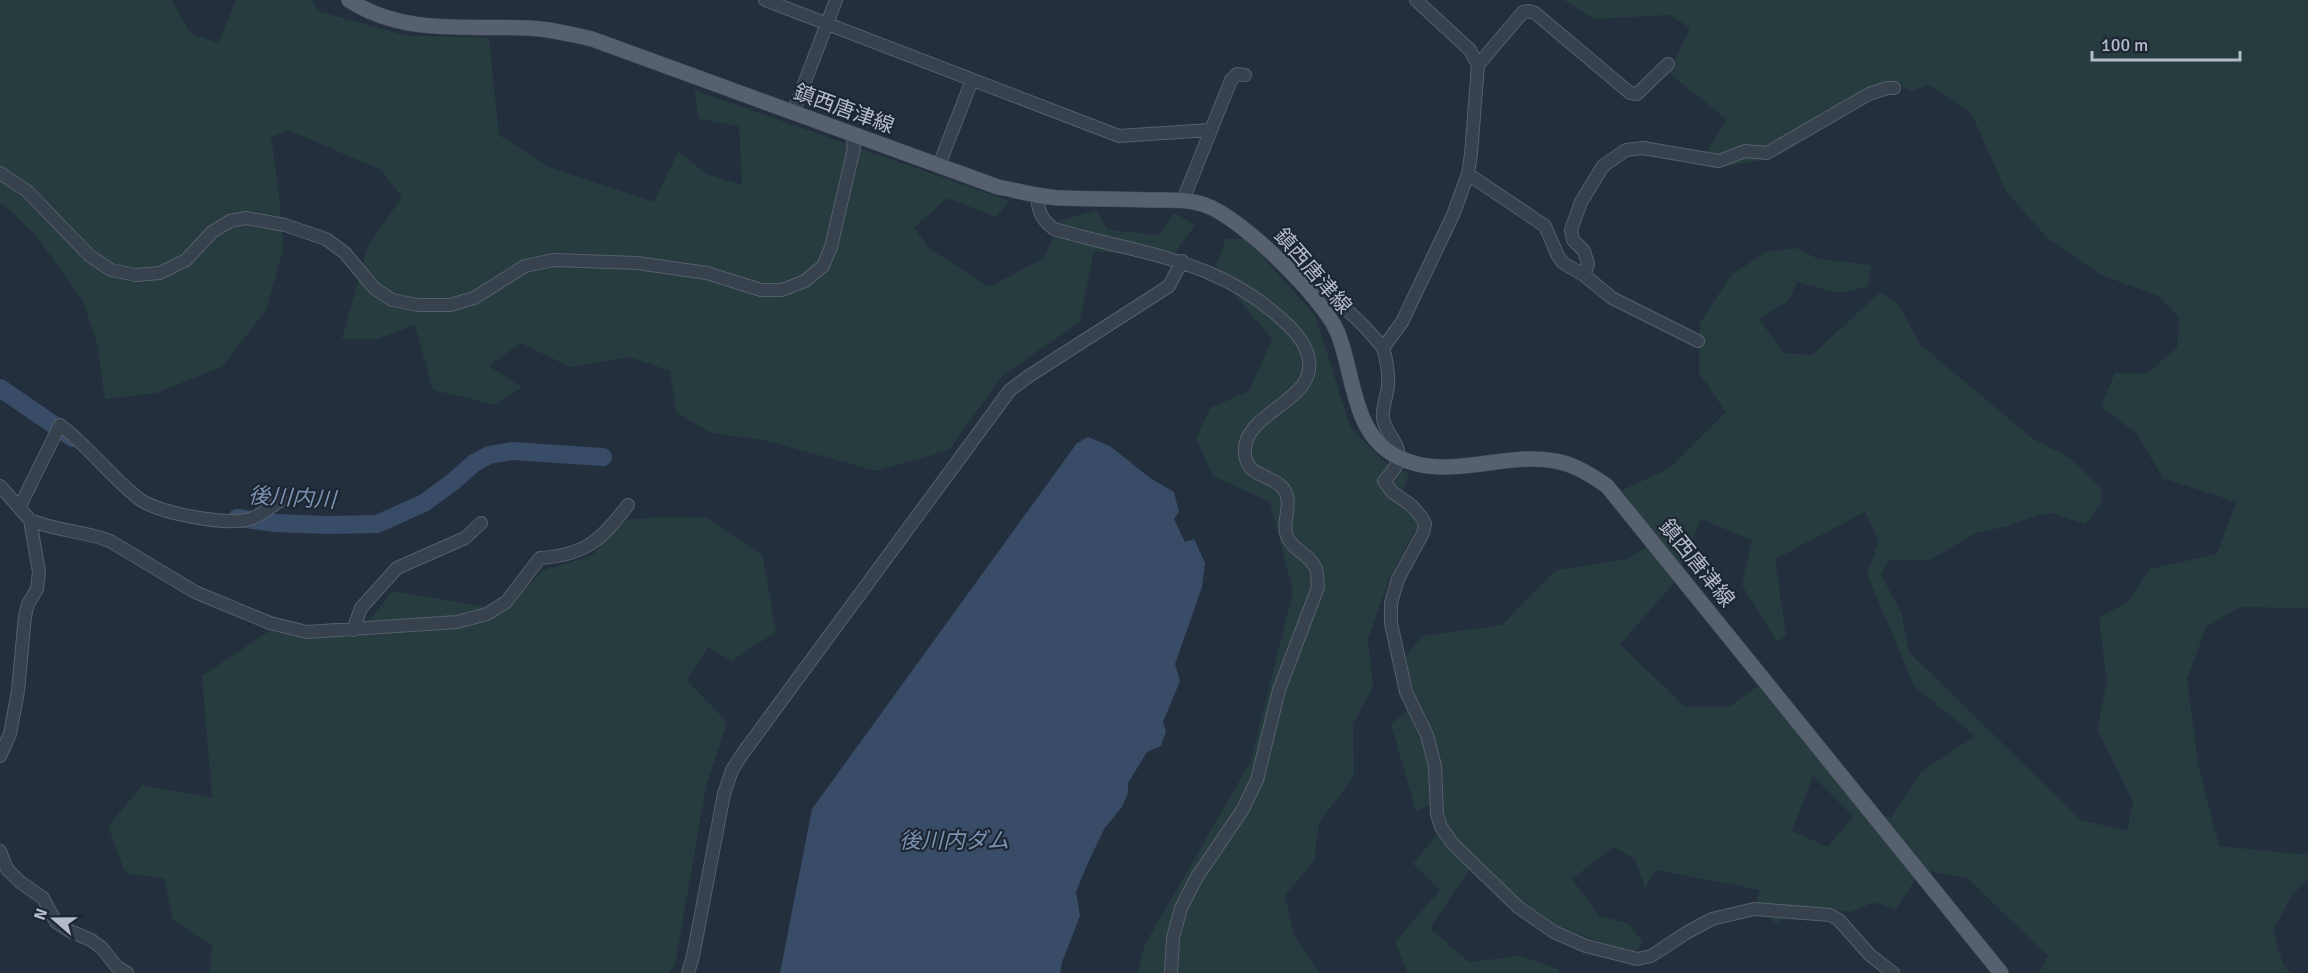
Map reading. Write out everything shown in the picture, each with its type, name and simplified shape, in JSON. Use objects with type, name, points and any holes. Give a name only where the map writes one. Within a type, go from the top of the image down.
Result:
[{"type":"main road","name":"鎮西唐津線","points":[[349,0],[364,10],[420,26],[530,28],[556,30],[592,39],[998,187],[1058,198],[1183,200],[1204,205],[1240,225],[1260,240],[1325,310],[1336,329],[1347,357],[1360,414],[1369,432],[1387,451],[1414,464],[1438,467],[1533,459],[1555,461],[1574,466],[1607,486],[2001,973]]},
{"type":"street","points":[[765,0],[1119,136],[1210,129]]},
{"type":"street","points":[[793,113],[836,0]]},
{"type":"street","points":[[1383,348],[1402,322],[1453,215],[1468,174],[1471,154],[1478,65],[1470,50],[1416,0]]},
{"type":"street","points":[[1478,65],[1523,12],[1528,11],[1534,13],[1630,93],[1637,94],[1668,64]]},
{"type":"street","points":[[1183,200],[1231,80],[1237,74],[1245,75]]},
{"type":"street","points":[[941,160],[972,80]]},
{"type":"street","points":[[1584,275],[1588,264],[1584,251],[1573,240],[1571,230],[1581,202],[1603,166],[1626,150],[1643,148],[1719,161],[1745,151],[1767,153],[1869,94],[1894,88]]},
{"type":"street","points":[[0,173],[27,191],[90,256],[111,270],[136,275],[160,273],[186,260],[212,232],[230,221],[246,218],[285,225],[326,239],[345,253],[374,288],[392,300],[418,305],[450,305],[474,298],[525,266],[554,260],[637,263],[707,273],[761,290],[782,290],[805,281],[823,266],[831,247],[854,148],[852,134]]},
{"type":"street","points":[[1468,174],[1545,226],[1563,262],[1584,275],[1612,298],[1698,341]]},
{"type":"street","points":[[1037,195],[1038,208],[1043,221],[1054,229],[1182,261],[1237,285],[1268,306],[1297,334],[1305,346],[1309,359],[1309,371],[1304,382],[1276,410],[1256,424],[1249,433],[1245,450],[1250,468],[1256,474],[1283,488],[1286,494],[1286,534],[1289,541],[1311,560],[1317,570],[1318,587],[1279,690],[1257,780],[1243,809],[1197,877],[1181,908],[1173,938],[1171,973]]},
{"type":"street","points":[[688,973],[724,794],[732,770],[1010,390],[1169,285],[1182,261]]},
{"type":"street","points":[[1303,286],[1318,291],[1360,319],[1383,348],[1389,368],[1388,387],[1382,415],[1385,428],[1396,444],[1399,458],[1395,469],[1384,481],[1392,492],[1412,506],[1425,524],[1398,579],[1390,603],[1391,623],[1406,692],[1427,735],[1435,766],[1437,814],[1441,826],[1453,844],[1518,907],[1554,932],[1627,958],[1651,956],[1686,933],[1712,920],[1754,909],[1779,910],[1830,915],[1839,920],[1870,955],[1893,973]]},
{"type":"street","points":[[20,506],[57,430],[80,440],[138,499],[160,510],[232,521],[251,519],[281,500]]},
{"type":"street","points":[[0,486],[30,520],[39,572],[37,589],[28,604],[25,616],[18,691],[10,734],[0,756]]},
{"type":"street","points":[[30,520],[47,527],[97,536],[110,541],[195,591],[270,623],[307,632],[457,622],[487,614],[506,602],[540,558],[558,557],[586,547],[607,532],[628,505]]},
{"type":"street","points":[[353,630],[361,608],[397,568],[465,538],[477,527]]},
{"type":"street","points":[[0,850],[7,869],[20,882],[43,898],[57,922],[102,948],[116,966],[127,973]]},
{"type":"green space","points":[[0,0],[172,0],[190,33],[218,43],[236,0],[312,0],[318,11],[404,35],[489,38],[499,135],[551,168],[654,202],[678,152],[707,174],[742,185],[739,126],[699,119],[694,90],[1010,201],[996,217],[947,198],[914,228],[929,248],[989,287],[1044,258],[1060,221],[1096,210],[1108,230],[1159,235],[1174,213],[1195,225],[1171,258],[1094,251],[1080,322],[1002,376],[949,450],[876,471],[764,440],[711,433],[676,412],[670,371],[629,357],[570,367],[521,343],[489,366],[522,387],[496,405],[433,390],[415,325],[377,339],[342,339],[368,246],[402,197],[381,170],[288,130],[271,137],[279,193],[283,251],[266,310],[222,367],[156,393],[105,399],[97,343],[83,301],[34,233],[0,202]]},
{"type":"green space","points":[[1564,0],[2308,0],[2308,608],[2240,607],[2206,627],[2187,679],[2198,763],[2219,846],[2308,855],[2308,879],[2293,894],[2273,930],[2283,965],[2291,973],[2039,973],[2048,956],[1967,878],[1922,870],[1895,910],[1874,902],[1851,912],[1800,906],[1777,924],[1756,905],[1760,890],[1656,870],[1645,888],[1635,859],[1613,847],[1572,879],[1599,916],[1627,923],[1643,941],[1633,956],[1556,925],[1469,870],[1430,928],[1469,962],[1520,956],[1559,969],[1559,973],[1408,973],[1395,942],[1440,890],[1413,864],[1446,824],[1438,801],[1416,811],[1391,724],[1416,704],[1403,660],[1422,636],[1502,625],[1556,570],[1627,559],[1657,540],[1622,490],[1668,469],[1726,412],[1699,373],[1700,323],[1731,275],[1766,252],[1797,248],[1818,259],[1872,265],[1867,287],[1837,293],[1797,282],[1788,301],[1759,319],[1784,353],[1812,355],[1880,292],[1897,302],[1920,344],[2033,439],[2070,458],[2101,488],[2102,503],[2085,524],[2052,513],[2037,515],[2008,526],[1976,533],[1930,560],[1889,560],[1881,575],[1901,612],[1909,652],[2081,820],[2127,831],[2133,802],[2097,729],[2107,683],[2099,618],[2129,601],[2149,569],[2217,554],[2236,502],[2163,478],[2136,433],[2101,406],[2115,373],[2146,374],[2177,348],[2179,318],[2159,296],[2101,275],[2047,238],[2006,191],[1971,113],[1929,85],[1911,91],[1892,82],[1865,90],[1802,125],[1767,159],[1712,169],[1704,155],[1727,120],[1669,73],[1690,28],[1670,15],[1594,19]],"holes":[[[1865,512],[1879,541],[1867,574],[1914,686],[1975,736],[1921,772],[1891,818],[1860,809],[1758,686],[1730,706],[1685,707],[1620,644],[1675,582],[1701,519],[1752,540],[1742,585],[1777,642],[1786,635],[1775,559]],[[1813,776],[1853,816],[1828,847],[1792,831]]]},
{"type":"green space","points":[[1226,239],[1247,239],[1315,315],[1350,426],[1382,460],[1409,473],[1399,500],[1420,521],[1389,580],[1368,639],[1373,687],[1353,724],[1354,776],[1319,823],[1314,861],[1285,895],[1294,936],[1320,973],[1138,973],[1144,946],[1251,761],[1293,591],[1270,502],[1213,476],[1196,439],[1210,408],[1249,391],[1272,339],[1214,270]]},
{"type":"green space","points":[[661,517],[708,518],[763,556],[776,632],[731,661],[708,647],[687,680],[727,722],[706,787],[675,965],[669,973],[209,973],[212,946],[172,919],[165,879],[125,873],[108,826],[143,785],[212,798],[202,676],[272,629],[359,632],[393,591],[506,610],[542,571],[593,555],[621,520]]},
{"type":"water","name":"後川内ダム","points":[[1088,437],[1110,446],[1150,478],[1174,492],[1179,512],[1174,519],[1185,542],[1194,539],[1205,563],[1202,587],[1175,664],[1180,681],[1163,722],[1166,731],[1161,746],[1147,752],[1128,783],[1128,793],[1122,807],[1104,829],[1087,865],[1076,892],[1080,916],[1060,973],[780,973],[812,809],[1077,443]]},
{"type":"waterway","name":"後川内川","points":[[0,388],[73,438]]},
{"type":"waterway","name":"後川内川","points":[[237,518],[275,523],[377,524],[424,503],[474,463],[489,455],[512,451],[603,457]]}]
